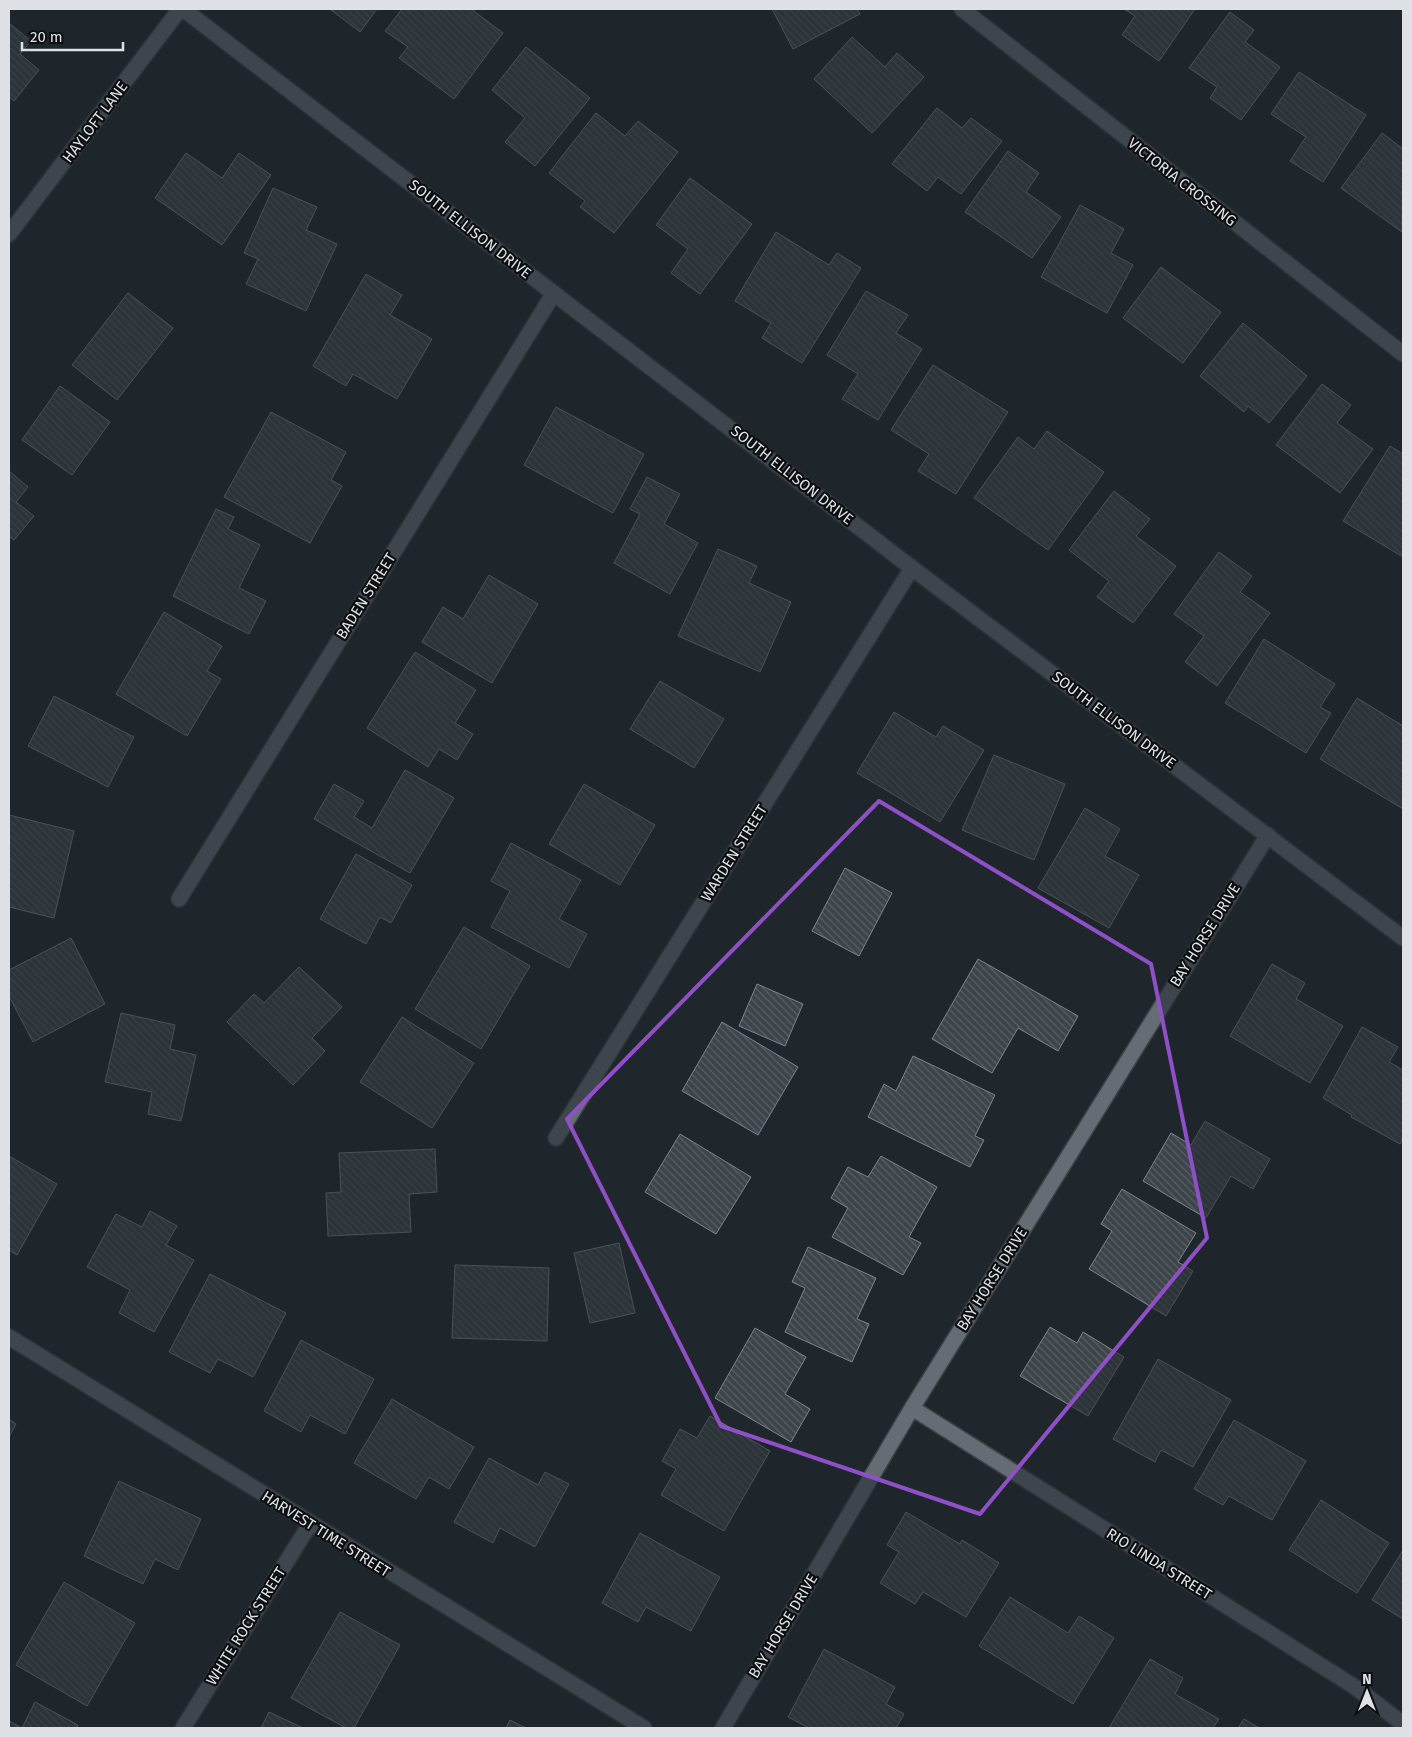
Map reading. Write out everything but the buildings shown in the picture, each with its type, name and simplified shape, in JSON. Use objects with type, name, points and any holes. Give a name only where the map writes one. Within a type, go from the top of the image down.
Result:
[{"type":"street","name":"HAYLOFT LANE","points":[[9,234],[181,9]]},
{"type":"street","name":"SOUTH ELLISON DRIVE","points":[[181,9],[912,568],[1403,938]]},
{"type":"street","name":"VICTORIA CROSSING","points":[[962,9],[1403,354]]},
{"type":"street","name":"BADEN STREET","points":[[179,899],[554,294]]},
{"type":"street","name":"WARDEN STREET","points":[[556,1138],[912,568]]},
{"type":"street","name":"BAY HORSE DRIVE","points":[[723,1728],[912,1408],[1268,835]]},
{"type":"street","name":"HARVEST TIME STREET","points":[[9,1337],[644,1728]]},
{"type":"street","name":"RIO LINDA STREET","points":[[912,1408],[1354,1687],[1403,1724]]},
{"type":"street","name":"WHITE ROCK STREET","points":[[183,1728],[310,1524]]},
{"type":"highlighted area","points":[[879,801],[1151,964],[1207,1238],[980,1514],[721,1426],[567,1119]]}]
